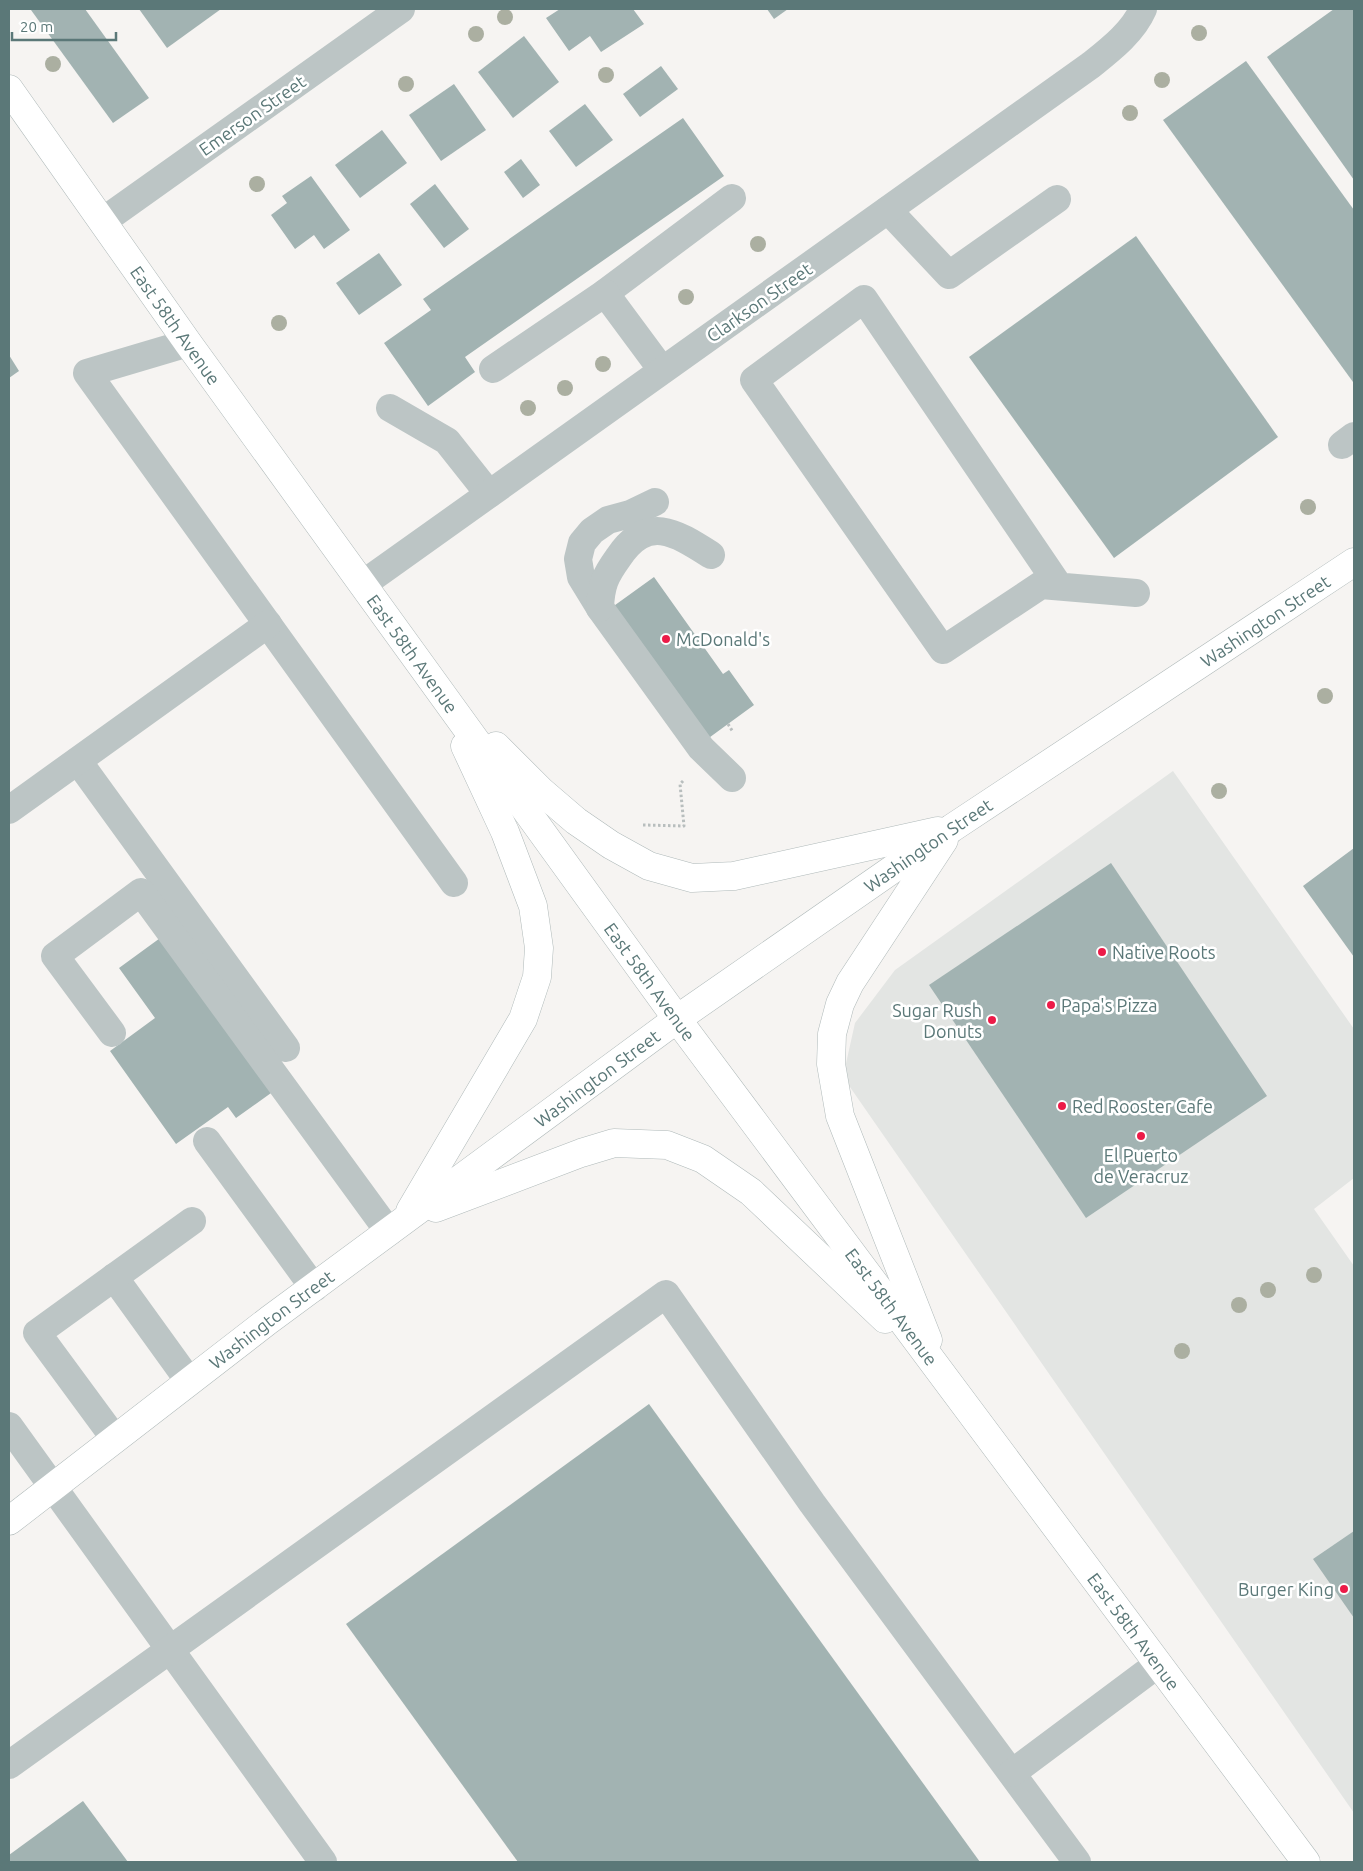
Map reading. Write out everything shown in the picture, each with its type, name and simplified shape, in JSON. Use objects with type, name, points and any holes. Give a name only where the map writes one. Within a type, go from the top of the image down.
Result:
[{"type":"main road","name":"East 58th Avenue","points":[[9,89],[188,343],[677,1019],[1306,1862]]},
{"type":"main road","name":"Washington Street","points":[[9,1520],[116,1439],[188,1381],[677,1019],[952,828],[1354,562]]},
{"type":"main road","points":[[438,688],[542,791],[576,821],[611,845],[649,866],[692,878],[734,876],[952,828]]},
{"type":"main road","points":[[396,1226],[523,1019],[537,977],[539,948],[533,906],[508,841],[438,688]]},
{"type":"main road","points":[[941,1372],[840,1116],[831,1064],[832,1034],[840,1004],[850,983],[952,828]]},
{"type":"main road","points":[[396,1226],[581,1153],[614,1143],[667,1145],[703,1159],[751,1192],[941,1372]]},
{"type":"street","name":"Emerson Street","points":[[103,221],[401,9]]},
{"type":"street","name":"Clarkson Street","points":[[363,584],[1091,65],[1113,47],[1129,30],[1142,9]]},
{"type":"street","points":[[493,369],[605,293],[732,198]]},
{"type":"street","points":[[888,210],[949,275],[1057,199]]},
{"type":"street","points":[[605,293],[662,370]]},
{"type":"street","points":[[1059,586],[864,298],[754,380],[943,650],[1041,585],[1136,593]]},
{"type":"street","points":[[188,343],[87,372],[454,883]]},
{"type":"street","points":[[390,408],[447,441],[489,494]]},
{"type":"street","points":[[655,502],[630,514],[608,520],[592,531],[582,543],[578,560],[581,577],[600,608],[701,748],[732,778]]},
{"type":"street","points":[[600,608],[600,592],[604,579],[624,549],[636,536],[650,531],[682,536],[711,554]]},
{"type":"street","points":[[9,810],[268,624]]},
{"type":"street","points":[[78,760],[286,1048]]},
{"type":"street","points":[[112,1033],[54,956],[141,892],[396,1226]]},
{"type":"street","points":[[207,1140],[314,1288]]},
{"type":"street","points":[[116,1439],[37,1333],[192,1221]]},
{"type":"street","points":[[114,1277],[188,1381]]},
{"type":"street","points":[[9,1765],[398,1483],[666,1294],[812,1503],[1077,1862]]},
{"type":"street","points":[[9,1426],[324,1862]]},
{"type":"street","points":[[1012,1773],[1158,1664]]},
{"type":"path","points":[[643,824],[684,826],[680,784],[684,780]]},
{"type":"shaded area","points":[[1173,771],[1354,1029],[1354,1178],[1314,1209],[1354,1266],[1354,1813],[843,1077],[855,1023],[895,970]]},
{"type":"building","points":[[85,9],[149,98],[113,123],[31,10]]},
{"type":"building","points":[[139,9],[221,9],[167,48]]},
{"type":"building","points":[[560,9],[633,9],[644,24],[601,52],[590,36],[569,51],[546,18]]},
{"type":"building","points":[[767,9],[788,9],[774,19]]},
{"type":"building","points":[[1334,9],[1354,9],[1354,180],[1267,57]]},
{"type":"building","points":[[524,36],[559,82],[513,118],[478,72]]},
{"type":"building","points":[[1246,61],[1354,210],[1353,382],[1163,120]]},
{"type":"building","points":[[661,66],[678,89],[640,117],[623,94]]},
{"type":"building","points":[[454,84],[486,130],[441,161],[409,115]]},
{"type":"building","points":[[585,104],[613,140],[576,167],[549,131]]},
{"type":"building","points":[[683,118],[724,176],[465,357],[475,372],[428,406],[384,343],[431,310],[423,299]]},
{"type":"building","points":[[382,130],[407,163],[360,198],[335,165]]},
{"type":"building","points":[[521,159],[540,185],[523,198],[504,172]]},
{"type":"building","points":[[311,176],[350,230],[324,249],[314,235],[295,249],[271,215],[287,203],[282,196]]},
{"type":"building","points":[[435,184],[469,229],[444,248],[410,204]]},
{"type":"building","points":[[1136,236],[1278,437],[1114,558],[969,357]]},
{"type":"building","points":[[379,253],[402,285],[359,315],[336,283]]},
{"type":"building","points":[[9,355],[19,371],[9,378]]},
{"type":"building","name":"McDonald's","points":[[654,577],[723,674],[729,670],[754,705],[706,740],[611,608]]},
{"type":"building","points":[[1354,848],[1354,957],[1303,886]]},
{"type":"building","points":[[1111,863],[1267,1096],[1086,1218],[929,985]]},
{"type":"building","points":[[167,933],[278,1088],[236,1118],[228,1107],[176,1144],[110,1051],[155,1018],[119,968]]},
{"type":"building","points":[[649,1404],[980,1862],[518,1862],[346,1624]]},
{"type":"building","name":"Burger King","points":[[1354,1531],[1354,1618],[1313,1559]]},
{"type":"building","points":[[83,1801],[128,1862],[9,1862],[9,1855]]},
{"type":"place","name":"McDonald's","points":[[666,639]]},
{"type":"place","name":"Native Roots","points":[[1102,952]]},
{"type":"place","name":"Papa's Pizza","points":[[1051,1005]]},
{"type":"place","name":"Sugar Rush Donuts","points":[[992,1020]]},
{"type":"place","name":"Red Rooster Cafe","points":[[1062,1106]]},
{"type":"place","name":"El Puerto de Veracruz","points":[[1141,1136]]},
{"type":"place","name":"Burger King","points":[[1344,1589]]}]
